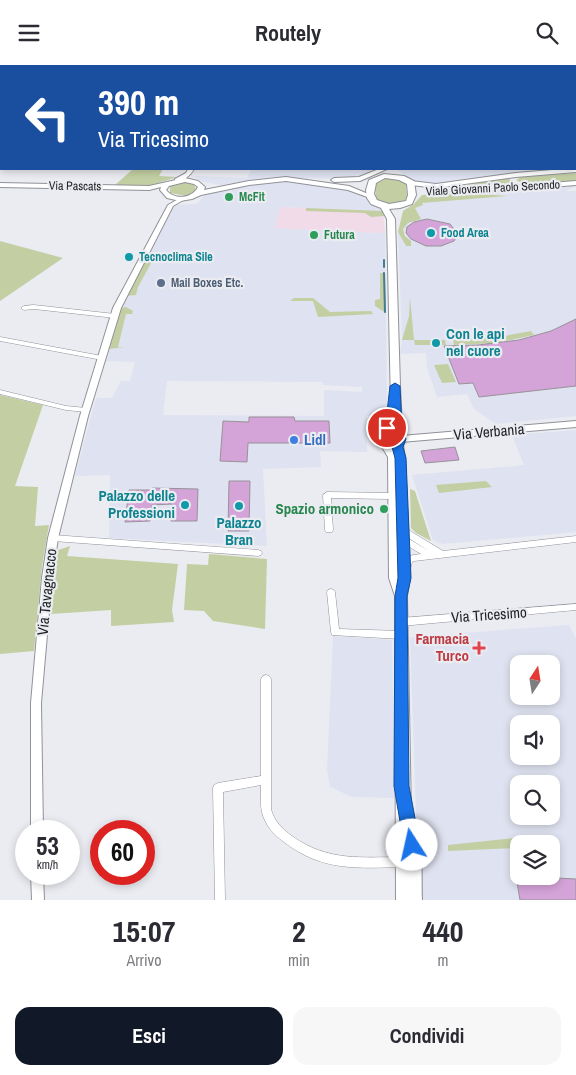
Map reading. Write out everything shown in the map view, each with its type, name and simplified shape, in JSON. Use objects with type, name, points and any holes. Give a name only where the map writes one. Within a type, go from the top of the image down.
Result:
[{"type":"main road","name":"Viale Giovanni Paolo Secondo","points":[[410,183],[436,186],[548,171],[576,170]]},
{"type":"main road","points":[[199,193],[227,186],[286,179],[352,180],[385,171],[394,172],[410,183],[412,197],[407,204],[400,207],[383,205],[374,201],[370,196],[344,187],[286,179]]},
{"type":"main road","points":[[344,187],[372,181],[385,171]]},
{"type":"main road","points":[[516,175],[511,181],[523,187]]},
{"type":"main road","points":[[177,180],[227,186]]},
{"type":"main road","name":"Via Pascats","points":[[0,185],[149,188],[177,180]]},
{"type":"main road","points":[[370,196],[372,181]]},
{"type":"main road","points":[[196,182],[202,187],[199,193]]},
{"type":"main road","name":"Viale Giovanni Paolo Secondo","points":[[412,197],[423,191],[434,189],[523,187],[576,183]]},
{"type":"main road","points":[[167,184],[163,190],[168,198]]},
{"type":"main road","name":"Via Pascats","points":[[149,188],[168,198],[182,199],[199,193]]},
{"type":"main road","points":[[383,205],[391,219],[396,440],[403,539],[401,628],[402,786],[408,862],[414,900]]},
{"type":"main road","points":[[391,219],[400,207]]},
{"type":"main road","points":[[395,386],[392,418],[385,430],[380,432],[378,438],[382,443],[396,440]]},
{"type":"main road","points":[[396,440],[393,457],[392,496],[395,577],[402,591]]},
{"type":"main road","points":[[404,900],[408,862]]},
{"type":"street","points":[[177,180],[189,171],[196,182]]},
{"type":"street","name":"Via Tavagnacco","points":[[37,820],[36,703],[47,578],[53,538],[86,410],[121,298],[168,198]]},
{"type":"street","points":[[24,308],[34,307],[115,316]]},
{"type":"street","points":[[0,339],[102,359]]},
{"type":"street","points":[[0,392],[66,408],[86,410]]},
{"type":"street","name":"Via Verbania","points":[[396,440],[576,424]]},
{"type":"street","points":[[329,530],[327,495],[392,496],[396,533],[430,555]]},
{"type":"street","points":[[402,527],[407,533],[441,554]]},
{"type":"street","points":[[53,538],[258,553]]},
{"type":"street","points":[[402,591],[408,577],[408,560],[430,555],[576,539]]},
{"type":"street","name":"Via Tricesimo","points":[[331,592],[335,632],[401,628],[576,607]]},
{"type":"street","points":[[266,679],[266,809],[269,819],[277,830],[304,851],[318,858],[338,862],[408,862]]},
{"type":"street","points":[[220,900],[218,788],[265,780]]},
{"type":"street","points":[[38,885],[38,900]]},
{"type":"shaded area","points":[[251,170],[379,170],[362,177],[335,179],[273,177],[221,185],[203,182],[193,176],[247,178]]},
{"type":"shaded area","points":[[397,170],[545,170],[433,185],[412,181]]},
{"type":"shaded area","points":[[290,182],[356,192],[383,211],[281,207],[275,228],[385,233],[387,416],[367,416],[367,452],[320,451],[321,467],[263,469],[267,546],[109,538],[110,475],[75,476],[96,398],[112,398],[121,381],[130,381],[135,362],[106,361],[123,303],[175,205],[197,204],[204,195],[210,193],[264,183]],"holes":[[[167,381],[323,382],[323,385],[362,387],[362,392],[324,390],[324,416],[163,415]]]},
{"type":"shaded area","points":[[576,186],[566,191],[576,191],[576,416],[496,424],[474,409],[467,394],[437,397],[427,368],[426,353],[400,354],[402,339],[398,232],[406,246],[408,239],[403,229],[408,223],[420,219],[415,208],[422,203],[508,196],[454,192]]},
{"type":"shaded area","points":[[280,207],[383,211],[385,233],[275,228]]},
{"type":"shaded area","points":[[576,430],[576,532],[443,544],[433,540],[412,475],[524,465],[512,435]]},
{"type":"shaded area","points":[[569,625],[576,639],[576,900],[419,900],[410,637]]},
{"type":"shaded area","points":[[333,636],[392,640],[395,798],[352,797],[330,787],[327,769]]},
{"type":"green space","points":[[132,170],[162,170],[159,176],[177,177],[149,186],[115,185]]},
{"type":"green space","points":[[576,173],[576,181],[525,185],[516,180],[521,177]]},
{"type":"green space","points":[[384,178],[396,178],[406,183],[407,197],[404,202],[391,205],[376,199],[375,184]]},
{"type":"green space","points":[[509,178],[514,186],[448,187]]},
{"type":"green space","points":[[181,182],[194,184],[196,191],[187,196],[170,193],[170,186]]},
{"type":"green space","points":[[454,192],[508,196],[422,203],[423,205],[415,208],[421,219],[408,223],[403,229],[405,236],[411,241],[411,246],[406,246],[398,232],[403,211],[414,204],[422,195]]},
{"type":"green space","points":[[306,208],[383,211],[384,216],[371,217],[365,213],[306,211]]},
{"type":"green space","points":[[0,241],[63,258],[0,301]]},
{"type":"green space","points":[[149,253],[156,254],[138,287],[136,295],[126,296]]},
{"type":"green space","points":[[380,273],[385,273],[386,313],[375,306],[375,300],[380,299]]},
{"type":"green space","points":[[410,297],[414,340],[402,340],[409,316]]},
{"type":"green space","points":[[294,298],[313,298],[330,312],[371,311],[373,314],[318,317],[313,301],[290,301]]},
{"type":"green space","points":[[126,307],[133,311],[132,314],[126,314],[118,347],[124,347],[109,349],[121,308]]},
{"type":"green space","points":[[531,331],[534,335],[496,343],[454,345],[453,340],[499,337]]},
{"type":"green space","points":[[414,340],[445,340],[446,345],[415,345]]},
{"type":"green space","points":[[448,364],[456,382],[442,383],[434,365]]},
{"type":"green space","points":[[0,395],[43,405],[15,486],[38,487],[35,526],[49,525],[42,566],[34,651],[0,654]]},
{"type":"green space","points":[[486,481],[492,487],[439,493],[436,485]]},
{"type":"green space","points":[[410,489],[415,491],[431,541],[411,528]]},
{"type":"green space","points":[[70,546],[67,556],[178,564],[172,610],[174,622],[111,626],[111,610],[51,614],[55,555],[58,550]]},
{"type":"green space","points":[[209,554],[267,559],[265,629],[213,621],[204,611],[184,610],[187,564],[208,565]]},
{"type":"green space","points":[[510,838],[510,848],[448,851],[448,845]]},
{"type":"building","name":"Food Area","points":[[427,219],[450,224],[457,233],[457,237],[454,241],[441,246],[426,246],[411,239],[406,233],[407,227],[414,222]]},
{"type":"building","points":[[576,319],[576,386],[479,397],[473,383],[459,384],[444,346],[478,345],[519,340],[551,331]]},
{"type":"building","name":"Lidl","points":[[249,417],[294,417],[295,421],[329,421],[330,443],[248,443],[247,462],[220,461],[223,421],[249,422]]},
{"type":"building","points":[[455,447],[459,460],[425,463],[421,451]]},
{"type":"building","name":"Palazzo Bran","points":[[229,481],[250,481],[249,531],[228,531]]},
{"type":"building","name":"Palazzo delle Professioni","points":[[152,488],[198,489],[197,521],[171,521],[172,504],[152,505],[150,521],[125,522],[129,490],[152,490]]},
{"type":"building","points":[[560,878],[576,879],[576,900],[520,900],[518,885],[560,885]]},
{"type":"waterway","points":[[384,260],[384,267]]},
{"type":"waterway","points":[[384,273],[385,312]]},
{"type":"place","name":"McFit","points":[[229,197]]},
{"type":"place","name":"Food Area","points":[[431,233]]},
{"type":"place","name":"Futura","points":[[314,235]]},
{"type":"place","name":"Tecnoclima Sile","points":[[129,257]]},
{"type":"place","name":"Mail Boxes Etc.","points":[[161,283]]},
{"type":"place","name":"Con le api nel cuore","points":[[436,343]]},
{"type":"place","name":"Lidl","points":[[294,440]]},
{"type":"place","name":"Palazzo delle Professioni","points":[[185,505]]},
{"type":"place","name":"Palazzo Bran","points":[[239,506]]},
{"type":"place","name":"Spazio armonico","points":[[384,509]]},
{"type":"place","name":"Farmacia Turco","points":[[479,648]]},
{"type":"route","points":[[387,428],[393,412],[395,386],[397,428],[401,437],[398,447],[400,453],[404,578],[401,596],[402,786],[412,845]]}]
